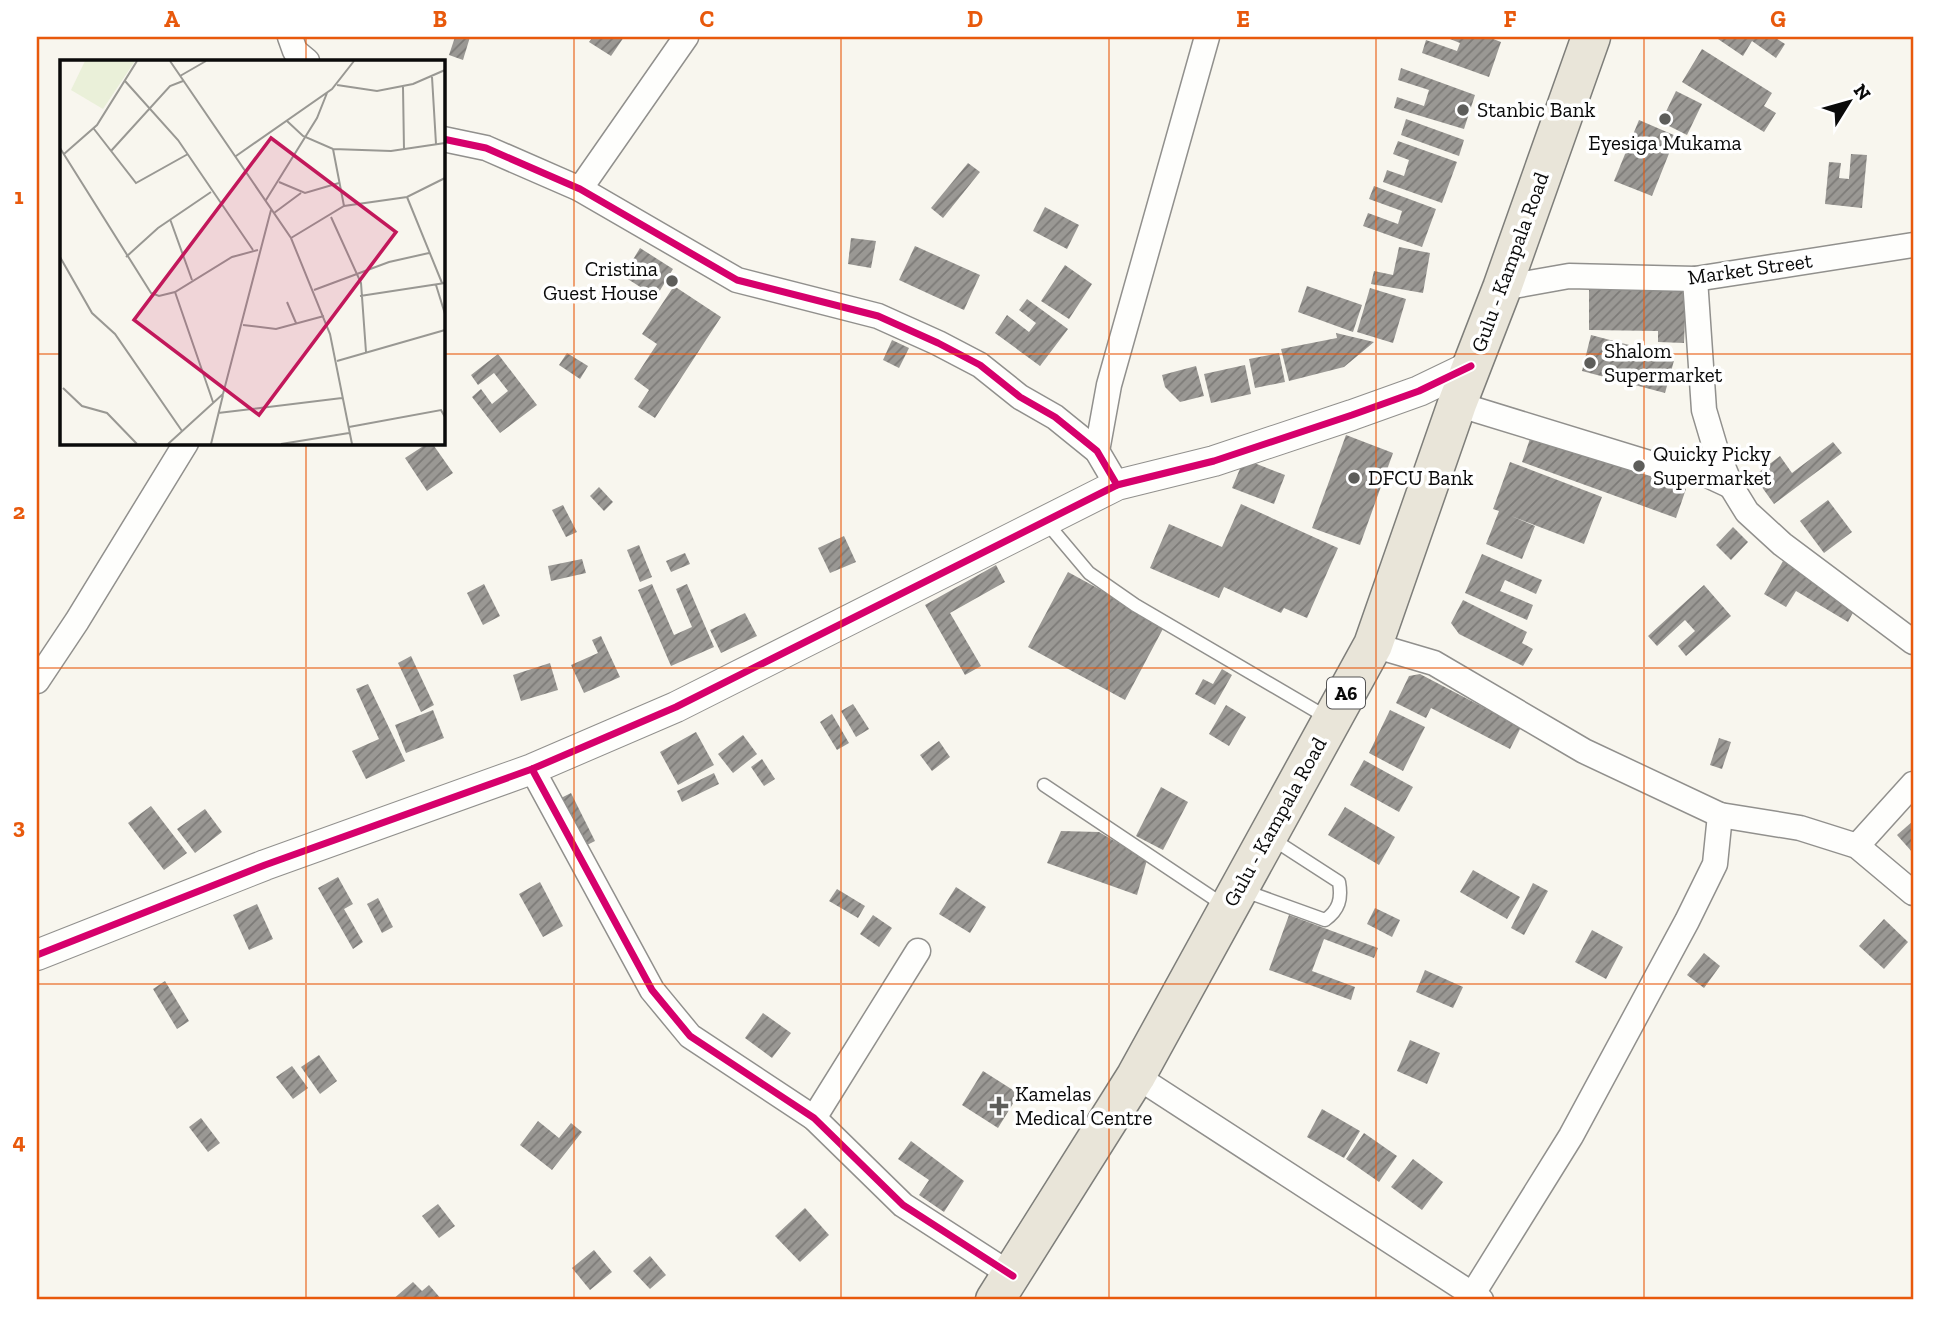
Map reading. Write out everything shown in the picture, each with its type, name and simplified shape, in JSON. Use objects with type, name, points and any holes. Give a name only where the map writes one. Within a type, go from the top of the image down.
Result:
[{"type":"main road","name":"Gulu - Kampala Road","points":[[1004,1288],[1136,1076],[1373,645],[1457,404],[1502,288],[1591,37]]},
{"type":"street","points":[[290,37],[295,51],[306,60]]},
{"type":"street","points":[[580,189],[686,37]]},
{"type":"street","points":[[1097,451],[1109,385],[1207,37]]},
{"type":"street","points":[[444,139],[486,148],[580,189],[737,280],[878,316],[981,365],[1020,397],[1055,417],[1097,451],[1117,485]]},
{"type":"street","name":"Market Street","points":[[1502,288],[1569,276],[1695,279],[1913,246]]},
{"type":"street","points":[[1695,279],[1704,410],[1731,486],[1747,512],[1782,544],[1913,642]]},
{"type":"street","points":[[37,955],[101,932],[265,864],[532,769],[676,707],[1117,485],[1214,461],[1339,419],[1419,391],[1471,366]]},
{"type":"street","points":[[1457,404],[1675,471],[1703,473],[1731,486]]},
{"type":"street","points":[[37,681],[185,444]]},
{"type":"street","points":[[1373,645],[1434,663],[1584,751],[1720,815],[1800,828],[1857,846],[1913,892]]},
{"type":"street","points":[[532,769],[652,990],[668,1014],[690,1036],[814,1118],[903,1205],[1004,1288]]},
{"type":"street","points":[[1857,846],[1913,784]]},
{"type":"street","points":[[1136,1076],[1474,1299],[1571,1136],[1687,921],[1715,864],[1720,815]]},
{"type":"street","points":[[814,1118],[918,951]]},
{"type":"lane","points":[[1046,522],[1089,573],[1124,597],[1332,720]]},
{"type":"lane","points":[[1044,785],[1233,898],[1325,920],[1335,913],[1341,895],[1339,882],[1268,836]]},
{"type":"building","points":[[455,37],[470,37],[463,60],[449,55]]},
{"type":"building","points":[[593,37],[624,37],[611,56],[589,42]]},
{"type":"building","points":[[1445,37],[1488,37],[1501,42],[1489,77],[1422,53],[1426,40],[1457,51],[1460,43]]},
{"type":"building","points":[[1715,37],[1774,37],[1785,44],[1776,58],[1752,41],[1743,56]]},
{"type":"building","points":[[1702,49],[1772,93],[1764,106],[1776,113],[1764,132],[1682,82]]},
{"type":"building","points":[[1401,68],[1475,95],[1464,129],[1394,108],[1397,97],[1424,106],[1429,90],[1398,80]]},
{"type":"building","points":[[1676,91],[1702,104],[1687,135],[1661,122]]},
{"type":"building","points":[[1406,119],[1464,140],[1459,156],[1401,135]]},
{"type":"building","points":[[1639,120],[1676,136],[1652,196],[1614,181]]},
{"type":"building","points":[[1398,141],[1457,162],[1442,203],[1383,182],[1387,170],[1404,176],[1409,160],[1393,154]]},
{"type":"building","points":[[1851,154],[1867,155],[1862,208],[1825,204],[1829,162],[1841,163],[1839,178],[1849,179]]},
{"type":"building","points":[[968,163],[980,172],[943,218],[931,208]]},
{"type":"building","points":[[1374,186],[1436,209],[1422,247],[1363,226],[1368,213],[1398,224],[1402,211],[1369,199]]},
{"type":"building","points":[[1045,207],[1079,225],[1067,249],[1033,231]]},
{"type":"building","points":[[851,238],[876,241],[871,268],[848,264]]},
{"type":"building","points":[[915,246],[980,275],[964,310],[899,280]]},
{"type":"building","points":[[1399,247],[1430,253],[1423,293],[1371,284],[1374,271],[1393,275]]},
{"type":"building","points":[[640,248],[673,269],[656,297],[623,276]]},
{"type":"building","points":[[1065,265],[1092,284],[1069,319],[1041,301]]},
{"type":"building","points":[[1589,285],[1680,289],[1686,295],[1684,343],[1658,342],[1658,331],[1589,330]]},
{"type":"building","points":[[674,286],[721,317],[655,418],[638,407],[649,390],[634,379],[657,344],[642,334]]},
{"type":"building","points":[[1307,286],[1362,305],[1353,332],[1298,312]]},
{"type":"building","points":[[1370,288],[1406,299],[1393,343],[1357,332]]},
{"type":"building","points":[[1027,299],[1068,329],[1040,366],[995,333],[1007,315],[1029,332],[1036,323],[1019,310]]},
{"type":"building","points":[[1336,333],[1374,342],[1344,367],[1289,381],[1281,349],[1337,338]]},
{"type":"building","points":[[1591,335],[1675,357],[1665,393],[1582,371]]},
{"type":"building","points":[[892,340],[909,348],[899,368],[883,360]]},
{"type":"building","points":[[567,353],[588,366],[580,379],[559,365]]},
{"type":"building","points":[[1279,353],[1285,382],[1255,388],[1249,359]]},
{"type":"building","points":[[498,354],[537,405],[500,433],[472,397],[481,389],[492,404],[508,391],[494,373],[478,385],[471,375]]},
{"type":"building","points":[[1245,365],[1251,394],[1211,403],[1204,374]]},
{"type":"building","points":[[1196,366],[1204,396],[1180,402],[1165,387],[1162,375]]},
{"type":"building","points":[[1532,433],[1686,489],[1676,518],[1522,462]]},
{"type":"building","points":[[1346,435],[1393,453],[1360,545],[1312,528]]},
{"type":"building","points":[[1833,442],[1842,453],[1774,504],[1754,476],[1780,456],[1792,473]]},
{"type":"building","points":[[426,444],[433,444],[453,473],[427,491],[405,458]]},
{"type":"building","points":[[1244,459],[1285,475],[1274,504],[1232,488]]},
{"type":"building","points":[[1510,462],[1602,497],[1584,544],[1511,516],[1535,526],[1522,559],[1486,544],[1499,511],[1493,509]]},
{"type":"building","points":[[599,487],[613,502],[604,511],[590,496]]},
{"type":"building","points":[[1828,500],[1852,532],[1824,553],[1800,521]]},
{"type":"building","points":[[1241,504],[1338,548],[1307,618],[1284,608],[1281,613],[1224,587],[1219,598],[1150,568],[1169,524],[1222,547]]},
{"type":"building","points":[[563,505],[577,532],[566,537],[552,510]]},
{"type":"building","points":[[1733,527],[1748,542],[1731,560],[1716,545]]},
{"type":"building","points":[[844,536],[856,562],[830,573],[818,548]]},
{"type":"building","points":[[639,545],[652,577],[640,582],[627,550]]},
{"type":"building","points":[[685,553],[690,564],[671,572],[666,561]]},
{"type":"building","points":[[1482,554],[1542,580],[1536,594],[1505,580],[1500,591],[1533,605],[1527,620],[1465,593]]},
{"type":"building","points":[[582,559],[586,573],[551,581],[548,566]]},
{"type":"building","points":[[1783,561],[1857,605],[1848,622],[1796,591],[1786,607],[1764,594]]},
{"type":"building","points":[[996,565],[1005,582],[950,613],[981,666],[965,675],[925,605]]},
{"type":"building","points":[[1068,572],[1165,625],[1125,700],[1028,647]]},
{"type":"building","points":[[484,584],[500,616],[483,625],[467,593]]},
{"type":"building","points":[[652,584],[674,635],[692,627],[676,589],[687,584],[714,647],[671,666],[638,590]]},
{"type":"building","points":[[1704,585],[1731,616],[1686,656],[1678,646],[1695,631],[1685,620],[1657,646],[1648,636]]},
{"type":"building","points":[[1463,600],[1527,632],[1522,643],[1533,649],[1523,666],[1459,634],[1451,623]]},
{"type":"building","points":[[745,613],[757,636],[721,653],[710,630]]},
{"type":"building","points":[[601,636],[620,677],[584,693],[571,665],[598,653],[592,640]]},
{"type":"building","points":[[411,656],[434,705],[421,712],[398,663]]},
{"type":"building","points":[[550,663],[558,690],[521,701],[513,675]]},
{"type":"building","points":[[1222,669],[1232,675],[1215,705],[1195,694],[1203,679],[1213,684]]},
{"type":"building","points":[[1420,674],[1521,727],[1510,749],[1431,708],[1426,718],[1396,703],[1409,676]]},
{"type":"building","points":[[368,684],[405,761],[366,779],[352,751],[379,739],[356,689]]},
{"type":"building","points":[[853,704],[869,729],[856,737],[841,711]]},
{"type":"building","points":[[1226,705],[1246,717],[1229,746],[1209,734]]},
{"type":"building","points":[[433,710],[444,738],[406,753],[395,725]]},
{"type":"building","points":[[1390,710],[1425,727],[1403,771],[1369,753]]},
{"type":"building","points":[[832,714],[849,743],[837,750],[820,722]]},
{"type":"building","points":[[696,732],[714,765],[678,785],[660,752]]},
{"type":"building","points":[[743,735],[757,754],[733,773],[718,754]]},
{"type":"building","points":[[1719,738],[1731,742],[1722,769],[1710,765]]},
{"type":"building","points":[[939,741],[950,757],[932,771],[920,755]]},
{"type":"building","points":[[762,759],[775,779],[764,786],[751,767]]},
{"type":"building","points":[[1364,760],[1413,787],[1399,812],[1350,785]]},
{"type":"building","points":[[714,773],[719,784],[682,802],[677,791]]},
{"type":"building","points":[[1161,787],[1188,802],[1163,850],[1136,836]]},
{"type":"building","points":[[571,793],[595,841],[585,846],[561,798]]},
{"type":"building","points":[[151,806],[187,853],[164,870],[128,823]]},
{"type":"building","points":[[1345,807],[1395,837],[1379,865],[1328,835]]},
{"type":"building","points":[[205,809],[222,832],[195,853],[177,829]]},
{"type":"building","points":[[1913,821],[1913,853],[1897,835]]},
{"type":"building","points":[[1061,831],[1099,832],[1147,860],[1137,895],[1047,863]]},
{"type":"building","points":[[1473,870],[1520,897],[1507,919],[1460,892]]},
{"type":"building","points":[[338,877],[353,904],[344,909],[363,942],[353,949],[318,888]]},
{"type":"building","points":[[540,882],[563,926],[543,937],[519,894]]},
{"type":"building","points":[[1533,883],[1548,891],[1524,935],[1511,928]]},
{"type":"building","points":[[956,887],[986,907],[970,933],[939,914]]},
{"type":"building","points":[[837,889],[865,906],[858,918],[829,901]]},
{"type":"building","points":[[378,898],[393,927],[382,933],[367,904]]},
{"type":"building","points":[[257,904],[273,939],[249,950],[233,915]]},
{"type":"building","points":[[1375,908],[1400,920],[1392,937],[1367,924]]},
{"type":"building","points":[[873,915],[892,928],[879,947],[860,934]]},
{"type":"building","points":[[1289,915],[1378,948],[1374,958],[1324,939],[1312,971],[1355,987],[1351,1000],[1269,970]]},
{"type":"building","points":[[1884,919],[1908,942],[1884,969],[1859,946]]},
{"type":"building","points":[[1592,930],[1623,947],[1606,979],[1575,962]]},
{"type":"building","points":[[1704,953],[1720,966],[1704,988],[1687,975]]},
{"type":"building","points":[[1425,970],[1463,987],[1453,1008],[1416,992]]},
{"type":"building","points":[[165,981],[189,1021],[177,1029],[153,989]]},
{"type":"building","points":[[763,1013],[791,1033],[772,1058],[745,1038]]},
{"type":"building","points":[[1410,1040],[1440,1053],[1427,1084],[1397,1071]]},
{"type":"building","points":[[319,1055],[337,1081],[320,1094],[301,1067]]},
{"type":"building","points":[[292,1066],[308,1088],[293,1099],[276,1077]]},
{"type":"building","points":[[983,1071],[1019,1094],[998,1128],[962,1105]]},
{"type":"building","points":[[1322,1109],[1360,1131],[1344,1158],[1307,1137]]},
{"type":"building","points":[[201,1118],[220,1143],[208,1152],[189,1127]]},
{"type":"building","points":[[538,1121],[559,1138],[571,1123],[582,1132],[552,1170],[520,1145]]},
{"type":"building","points":[[1364,1133],[1397,1156],[1379,1182],[1346,1159]]},
{"type":"building","points":[[911,1141],[964,1181],[944,1212],[919,1195],[929,1180],[898,1159]]},
{"type":"building","points":[[1413,1159],[1443,1182],[1422,1210],[1391,1187]]},
{"type":"building","points":[[438,1204],[455,1226],[439,1238],[422,1216]]},
{"type":"building","points":[[805,1208],[829,1235],[800,1262],[775,1236]]},
{"type":"building","points":[[594,1250],[612,1272],[590,1290],[572,1268]]},
{"type":"building","points":[[650,1256],[666,1275],[650,1289],[633,1271]]},
{"type":"building","points":[[413,1282],[422,1291],[429,1285],[442,1300],[392,1300]]},
{"type":"cycle path","points":[[444,139],[486,148],[580,189],[737,280],[878,316],[938,343],[980,365],[1020,397],[1055,417],[1097,451],[1117,485]]},
{"type":"cycle path","points":[[37,955],[265,865],[532,769],[676,707],[1117,485],[1214,461],[1352,415],[1419,391],[1471,366]]},
{"type":"cycle path","points":[[532,769],[652,990],[690,1036],[814,1118],[903,1205],[1013,1276]]},
{"type":"place","name":"Stanbic Bank","points":[[1463,110]]},
{"type":"place","name":"Eyesiga Mukama","points":[[1665,119]]},
{"type":"place","name":"Cristina Guest House","points":[[672,281]]},
{"type":"place","name":"Shalom Supermarket","points":[[1590,363]]},
{"type":"place","name":"Quicky Picky Supermarket","points":[[1639,466]]},
{"type":"place","name":"DFCU Bank","points":[[1354,478]]},
{"type":"place","name":"Kamelas Medical Centre","points":[[999,1106]]}]
